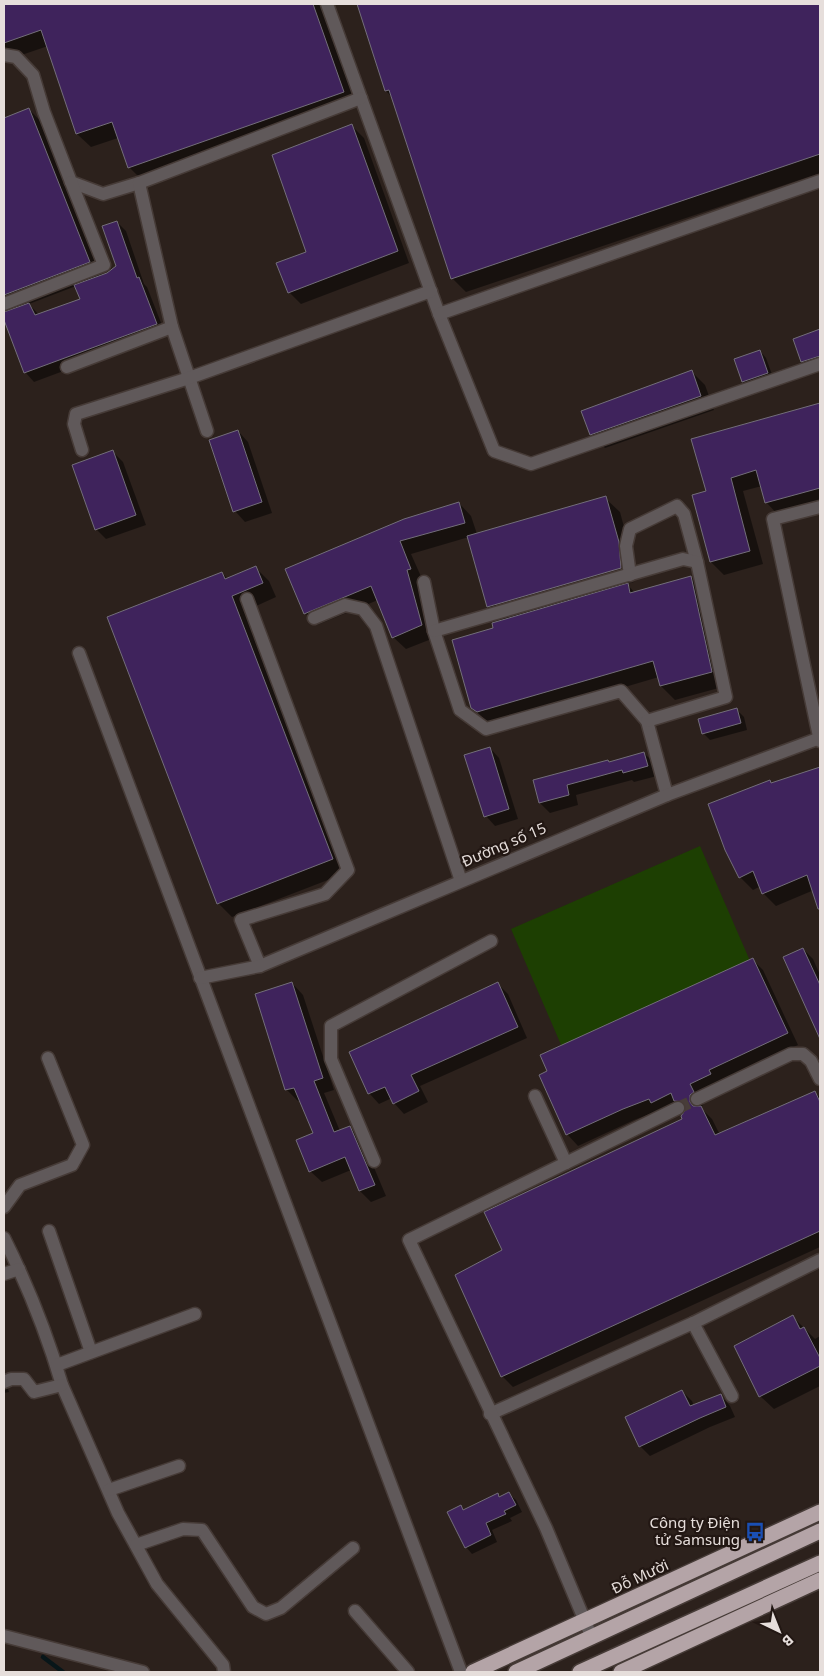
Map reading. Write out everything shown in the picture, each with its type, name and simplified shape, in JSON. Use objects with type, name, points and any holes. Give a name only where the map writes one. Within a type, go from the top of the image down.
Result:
[{"type":"highway","name":"Đỗ Mười","points":[[473,1672],[820,1512]]},
{"type":"highway","points":[[516,1672],[820,1531]]},
{"type":"highway","points":[[580,1672],[820,1563]]},
{"type":"highway","points":[[621,1672],[820,1580]]},
{"type":"street","points":[[327,4],[439,314],[494,451],[530,464],[820,364]]},
{"type":"street","points":[[4,55],[16,57],[33,75],[44,112],[104,265],[4,304]]},
{"type":"street","points":[[71,182],[103,194],[139,183],[361,98]]},
{"type":"street","points":[[439,314],[820,181]]},
{"type":"street","points":[[139,183],[172,327],[207,431]]},
{"type":"street","points":[[82,450],[74,424],[76,414],[189,378],[431,291]]},
{"type":"street","points":[[67,367],[172,327]]},
{"type":"street","points":[[630,575],[626,546],[630,529],[678,506],[684,514],[726,697],[647,721]]},
{"type":"street","points":[[820,507],[773,519],[820,739]]},
{"type":"street","points":[[434,631],[684,560],[696,562]]},
{"type":"street","points":[[424,582],[434,631],[460,710],[486,729],[621,691],[647,721],[667,795]]},
{"type":"street","points":[[248,599],[348,870],[325,894],[241,920],[260,966]]},
{"type":"street","points":[[314,618],[345,605],[362,609],[376,626],[461,881]]},
{"type":"street","points":[[79,653],[461,1672]]},
{"type":"street","name":"Đường số 15","points":[[200,978],[260,966],[667,795],[820,739]]},
{"type":"street","points":[[374,1161],[331,1060],[331,1026],[491,941]]},
{"type":"street","points":[[697,1098],[791,1054],[803,1054],[811,1061],[820,1079]]},
{"type":"street","points":[[4,1207],[20,1185],[72,1165],[83,1146],[48,1058]]},
{"type":"street","points":[[535,1096],[566,1164]]},
{"type":"street","points":[[592,1638],[546,1528],[490,1414],[409,1240],[678,1108]]},
{"type":"street","points":[[48,1231],[91,1352]]},
{"type":"street","points":[[4,1238],[19,1269],[57,1365],[62,1385],[118,1513],[157,1584],[223,1666],[224,1672]]},
{"type":"street","points":[[490,1414],[693,1323],[820,1260]]},
{"type":"street","points":[[4,1274],[19,1269]]},
{"type":"street","points":[[57,1365],[195,1314]]},
{"type":"street","points":[[693,1323],[732,1396]]},
{"type":"street","points":[[4,1382],[11,1379],[24,1379],[34,1392],[62,1385]]},
{"type":"street","points":[[109,1490],[179,1466]]},
{"type":"street","points":[[136,1545],[183,1529],[202,1530],[254,1606],[266,1614],[281,1608],[353,1548]]},
{"type":"street","points":[[355,1611],[408,1672]]},
{"type":"street","points":[[4,1636],[143,1672]]},
{"type":"green space","points":[[700,846],[754,970],[565,1054],[511,929]]},
{"type":"building","points":[[4,4],[313,4],[344,92],[128,168],[112,122],[76,134],[41,30],[4,43]]},
{"type":"building","points":[[357,4],[820,4],[820,154],[451,279],[389,90],[385,91]]},
{"type":"building","points":[[29,108],[90,262],[4,295],[4,118]]},
{"type":"building","points":[[352,124],[398,251],[288,293],[276,263],[306,252],[272,155]]},
{"type":"building","points":[[117,221],[137,278],[139,277],[157,324],[24,373],[4,320],[4,312],[29,303],[35,315],[80,299],[74,285],[107,273],[116,266],[102,226]]},
{"type":"building","points":[[820,329],[820,356],[801,362],[793,339]]},
{"type":"building","points":[[760,350],[768,373],[742,382],[734,359]]},
{"type":"building","points":[[692,370],[701,396],[590,435],[581,411]]},
{"type":"building","points":[[820,403],[820,488],[765,503],[756,470],[731,478],[750,551],[710,562],[692,495],[706,491],[691,439]]},
{"type":"building","points":[[238,430],[262,502],[233,512],[209,440]]},
{"type":"building","points":[[113,450],[136,515],[95,530],[72,465]]},
{"type":"building","points":[[606,496],[619,542],[621,568],[487,607],[467,536]]},
{"type":"building","points":[[459,502],[465,523],[400,541],[411,569],[407,570],[422,625],[392,638],[371,586],[304,614],[285,569],[404,519]]},
{"type":"building","points":[[256,566],[263,583],[232,596],[333,859],[217,904],[107,617],[222,572],[225,579]]},
{"type":"building","points":[[691,576],[712,672],[660,686],[653,661],[477,712],[471,708],[452,640],[493,628],[492,623],[628,583],[630,593]]},
{"type":"building","points":[[737,708],[741,723],[702,734],[698,719]]},
{"type":"building","points":[[490,747],[509,809],[484,817],[464,755]]},
{"type":"building","points":[[644,752],[648,766],[623,773],[622,770],[567,785],[569,795],[539,803],[533,780]]},
{"type":"building","points":[[820,767],[820,909],[818,909],[807,875],[762,894],[753,871],[739,878],[725,850],[708,804],[770,780],[771,783]]},
{"type":"building","points":[[803,948],[820,985],[820,1039],[783,957]]},
{"type":"building","points":[[753,958],[788,1033],[709,1070],[711,1074],[690,1084],[694,1092],[690,1095],[690,1102],[693,1106],[701,1106],[715,1135],[815,1091],[820,1102],[820,1231],[501,1377],[455,1275],[502,1250],[484,1212],[682,1119],[681,1116],[686,1109],[683,1102],[674,1101],[671,1093],[651,1103],[649,1099],[623,1109],[566,1135],[539,1075],[547,1071],[540,1055]]},
{"type":"building","points":[[292,982],[323,1078],[314,1081],[334,1132],[350,1126],[375,1185],[359,1191],[345,1157],[309,1172],[296,1140],[313,1133],[294,1088],[285,1090],[255,994]]},
{"type":"building","points":[[498,982],[518,1027],[411,1075],[419,1091],[393,1104],[385,1087],[368,1094],[349,1052]]},
{"type":"building","points":[[793,1315],[800,1329],[804,1327],[820,1358],[820,1366],[759,1397],[734,1346]]},
{"type":"building","points":[[682,1390],[690,1406],[721,1394],[726,1407],[639,1447],[625,1417]]},
{"type":"building","points":[[509,1492],[516,1505],[504,1511],[506,1514],[486,1523],[491,1535],[465,1548],[447,1512],[461,1505],[463,1510],[498,1493],[499,1497]]},
{"type":"waterway","points":[[43,1657],[63,1672]]},
{"type":"tunnel","points":[[678,1108],[697,1099]]},
{"type":"place","name":"Công ty Điện tử Samsung","points":[[755,1532]]}]
